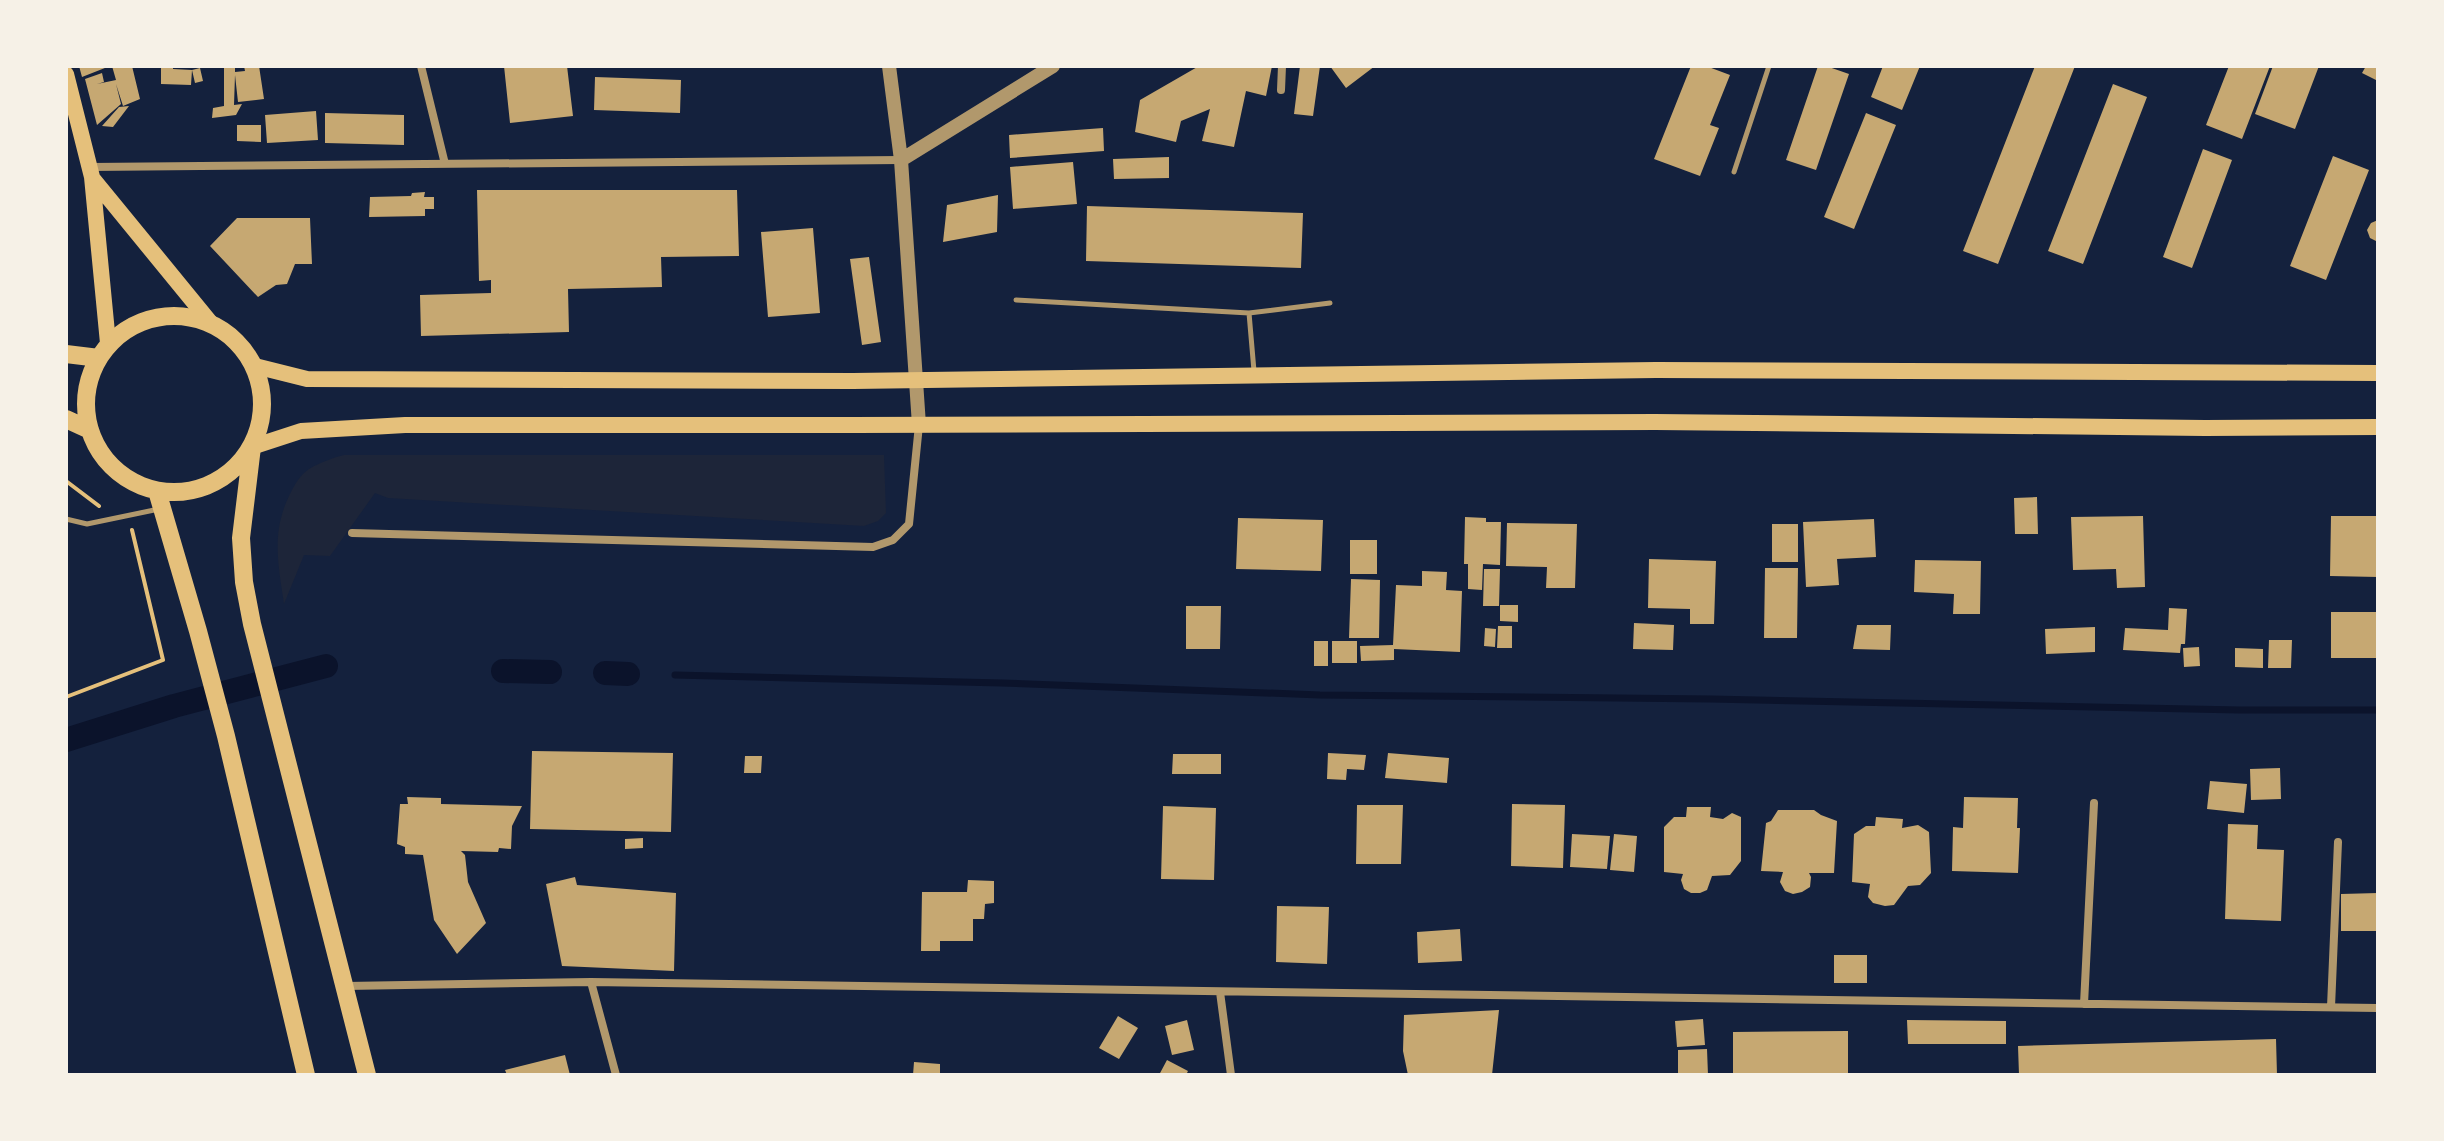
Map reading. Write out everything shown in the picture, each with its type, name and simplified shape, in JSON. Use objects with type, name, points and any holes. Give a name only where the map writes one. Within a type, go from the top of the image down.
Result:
[{"type":"highway","points":[[306,1075],[226,736],[160,500],[115,470],[100,452],[90,430],[86,406],[89,381],[103,351],[131,323],[162,316],[190,317],[210,322],[228,333],[244,348],[255,366],[261,386],[263,407],[260,427],[252,447],[241,538],[244,582],[252,624],[367,1075]]},
{"type":"highway","points":[[66,354],[103,351]]},
{"type":"highway","points":[[66,419],[90,430]]},
{"type":"highway","points":[[160,500],[212,485],[235,469],[252,447]]},
{"type":"main road","points":[[66,74],[90,172],[103,351]]},
{"type":"main road","points":[[90,172],[210,322]]},
{"type":"main road","points":[[255,366],[307,379],[916,380],[1656,370],[2378,373]]},
{"type":"main road","points":[[252,447],[301,431],[405,425],[1671,422],[2378,427]]},
{"type":"street","points":[[421,66],[445,164]]},
{"type":"street","points":[[352,533],[873,547],[893,540],[909,524],[919,425],[901,160],[889,66]]},
{"type":"street","points":[[90,172],[445,164],[901,160],[1053,66]]},
{"type":"street","points":[[1281,90],[1282,66]]},
{"type":"street","points":[[2084,1004],[2094,803]]},
{"type":"street","points":[[2331,1007],[2338,842]]},
{"type":"street","points":[[345,986],[591,982],[2378,1008]]},
{"type":"street","points":[[591,982],[616,1075]]},
{"type":"street","points":[[1220,992],[1231,1075]]},
{"type":"lane","points":[[1734,172],[1769,66]]},
{"type":"lane","points":[[1016,300],[1249,313],[1330,303]]},
{"type":"lane","points":[[1249,313],[1255,376]]},
{"type":"lane","points":[[66,519],[87,524],[117,519],[160,500]]},
{"type":"path","points":[[66,481],[133,531],[163,660],[66,697]]},
{"type":"shaded area","points":[[344,455],[884,455],[886,513],[878,521],[864,526],[388,498],[375,493],[330,556],[304,555],[284,604],[278,535],[284,508],[296,483],[306,471]]},
{"type":"building","points":[[79,66],[110,66],[82,77]]},
{"type":"building","points":[[112,66],[132,66],[140,99],[123,106],[116,84],[121,104],[97,125],[85,79],[102,73],[104,82],[97,84],[116,80]]},
{"type":"building","points":[[161,66],[192,70],[191,85],[161,84]]},
{"type":"building","points":[[224,66],[235,66],[235,72],[245,71],[244,66],[259,66],[264,99],[238,102],[235,75],[234,105],[242,104],[236,115],[212,118],[213,108],[224,106]]},
{"type":"building","points":[[504,66],[567,66],[573,116],[510,123]]},
{"type":"building","points":[[1199,66],[1272,66],[1266,96],[1246,91],[1234,147],[1202,141],[1210,109],[1181,121],[1176,142],[1135,132],[1140,100]]},
{"type":"building","points":[[1300,66],[1320,66],[1313,116],[1294,114]]},
{"type":"building","points":[[1330,66],[1375,66],[1346,88]]},
{"type":"building","points":[[1691,66],[1706,66],[1730,75],[1710,125],[1719,128],[1700,176],[1654,159]]},
{"type":"building","points":[[1818,66],[1849,74],[1816,170],[1786,160]]},
{"type":"building","points":[[1883,66],[1920,66],[1902,110],[1871,97]]},
{"type":"building","points":[[2035,66],[2075,66],[1998,264],[1963,251]]},
{"type":"building","points":[[2229,66],[2270,66],[2242,139],[2206,125]]},
{"type":"building","points":[[2273,66],[2319,66],[2295,129],[2255,114]]},
{"type":"building","points":[[2366,66],[2378,66],[2378,81],[2362,73]]},
{"type":"building","points":[[200,68],[203,81],[195,83],[192,70]]},
{"type":"building","points":[[595,77],[681,80],[680,113],[594,110]]},
{"type":"building","points":[[2113,84],[2147,97],[2083,264],[2048,251]]},
{"type":"building","points":[[129,106],[113,127],[102,126],[119,107]]},
{"type":"building","points":[[316,111],[318,140],[267,143],[265,115]]},
{"type":"building","points":[[325,113],[404,115],[404,145],[325,143]]},
{"type":"building","points":[[1866,113],[1896,125],[1854,229],[1824,217]]},
{"type":"building","points":[[237,125],[261,125],[261,142],[237,141]]},
{"type":"building","points":[[1103,128],[1104,151],[1010,158],[1009,135]]},
{"type":"building","points":[[2203,149],[2232,160],[2192,268],[2163,257]]},
{"type":"building","points":[[2333,156],[2369,170],[2326,280],[2290,266]]},
{"type":"building","points":[[1169,157],[1169,178],[1114,179],[1113,159]]},
{"type":"building","points":[[1073,162],[1077,204],[1013,209],[1010,167]]},
{"type":"building","points":[[477,190],[737,190],[739,256],[661,257],[662,287],[568,289],[569,332],[421,336],[420,295],[491,293],[491,280],[479,281]]},
{"type":"building","points":[[425,192],[424,197],[434,197],[434,209],[425,209],[425,216],[369,217],[370,197],[411,196],[412,193]]},
{"type":"building","points":[[998,195],[997,232],[943,242],[947,205]]},
{"type":"building","points":[[1087,206],[1303,213],[1301,268],[1086,261]]},
{"type":"building","points":[[237,218],[310,218],[312,264],[295,264],[287,284],[276,285],[258,297],[210,246]]},
{"type":"building","points":[[2378,220],[2378,242],[2370,238],[2367,230],[2371,223]]},
{"type":"building","points":[[813,228],[820,313],[768,317],[761,232]]},
{"type":"building","points":[[869,257],[881,342],[862,345],[850,259]]},
{"type":"building","points":[[2037,497],[2038,534],[2015,534],[2014,498]]},
{"type":"building","points":[[2143,516],[2145,587],[2117,588],[2116,569],[2073,570],[2071,517]]},
{"type":"building","points":[[2331,516],[2378,516],[2378,577],[2330,576]]},
{"type":"building","points":[[1465,517],[1501,522],[1500,565],[1483,564],[1482,590],[1468,589],[1468,564],[1464,564]]},
{"type":"building","points":[[1238,518],[1323,520],[1321,571],[1236,569]]},
{"type":"building","points":[[1874,519],[1876,557],[1837,559],[1839,585],[1806,587],[1803,522]]},
{"type":"building","points":[[1507,523],[1577,524],[1575,588],[1546,588],[1547,567],[1506,566]]},
{"type":"building","points":[[1772,524],[1798,524],[1798,562],[1772,562]]},
{"type":"building","points":[[1350,540],[1377,540],[1377,574],[1350,574]]},
{"type":"building","points":[[1649,559],[1716,561],[1714,624],[1690,624],[1690,609],[1648,608]]},
{"type":"building","points":[[1915,560],[1981,561],[1980,614],[1953,614],[1954,594],[1914,592]]},
{"type":"building","points":[[1765,568],[1798,568],[1797,638],[1764,638]]},
{"type":"building","points":[[1484,569],[1500,569],[1499,606],[1483,606]]},
{"type":"building","points":[[1422,571],[1447,572],[1446,590],[1462,591],[1460,652],[1394,649],[1394,660],[1361,661],[1360,646],[1393,645],[1396,585],[1422,586]]},
{"type":"building","points":[[1351,579],[1380,580],[1379,638],[1349,638]]},
{"type":"building","points":[[1500,605],[1518,605],[1518,622],[1500,621]]},
{"type":"building","points":[[1186,606],[1221,606],[1220,649],[1186,649]]},
{"type":"building","points":[[2169,608],[2187,609],[2185,644],[2181,644],[2180,653],[2123,650],[2125,628],[2168,630]]},
{"type":"building","points":[[2331,612],[2378,612],[2378,658],[2331,658]]},
{"type":"building","points":[[1634,623],[1674,625],[1673,650],[1633,649]]},
{"type":"building","points":[[1857,625],[1891,625],[1890,650],[1853,649]]},
{"type":"building","points":[[1498,626],[1512,626],[1512,648],[1497,648]]},
{"type":"building","points":[[2095,627],[2095,652],[2046,654],[2045,629]]},
{"type":"building","points":[[1485,628],[1496,629],[1495,647],[1484,646]]},
{"type":"building","points":[[2269,640],[2292,640],[2291,668],[2268,668]]},
{"type":"building","points":[[1314,641],[1328,641],[1328,666],[1314,666]]},
{"type":"building","points":[[1332,641],[1357,641],[1357,663],[1332,663]]},
{"type":"building","points":[[2199,647],[2200,666],[2184,667],[2183,648]]},
{"type":"building","points":[[2235,648],[2263,649],[2263,668],[2235,667]]},
{"type":"building","points":[[532,751],[673,753],[671,832],[530,829]]},
{"type":"building","points":[[1328,753],[1366,755],[1364,770],[1347,769],[1346,780],[1327,779]]},
{"type":"building","points":[[1388,753],[1449,758],[1447,783],[1385,778]]},
{"type":"building","points":[[1173,754],[1221,754],[1221,774],[1172,774]]},
{"type":"building","points":[[745,756],[762,756],[761,773],[744,773]]},
{"type":"building","points":[[2280,768],[2281,799],[2251,800],[2250,769]]},
{"type":"building","points":[[2210,781],[2247,784],[2244,813],[2207,809]]},
{"type":"building","points":[[407,797],[441,798],[441,804],[522,806],[512,826],[511,849],[499,848],[498,852],[461,851],[465,855],[468,882],[486,923],[457,954],[434,920],[423,855],[405,854],[405,847],[397,844],[400,804],[408,804]]},
{"type":"building","points":[[1964,797],[2018,798],[2018,873],[1952,871],[1953,827],[1963,828]]},
{"type":"building","points":[[1512,804],[1565,805],[1563,868],[1511,866]]},
{"type":"building","points":[[1357,805],[1403,805],[1401,864],[1356,864]]},
{"type":"building","points":[[1163,806],[1216,808],[1214,880],[1161,879]]},
{"type":"building","points":[[1687,807],[1711,807],[1710,817],[1723,819],[1732,813],[1741,817],[1741,861],[1730,875],[1712,876],[1707,890],[1700,893],[1684,889],[1683,874],[1664,872],[1664,827],[1674,817],[1686,817]]},
{"type":"building","points":[[1778,810],[1814,810],[1837,821],[1834,873],[1809,873],[1810,887],[1802,892],[1793,894],[1785,891],[1780,882],[1783,872],[1761,871],[1766,823]]},
{"type":"building","points":[[1876,817],[1903,819],[1902,828],[1918,825],[1929,832],[1931,873],[1920,885],[1908,886],[1894,905],[1873,903],[1868,897],[1870,884],[1852,882],[1854,834],[1866,826],[1875,826]]},
{"type":"building","points":[[2228,824],[2258,825],[2257,849],[2284,850],[2281,921],[2225,919]]},
{"type":"building","points":[[1572,834],[1610,836],[1607,869],[1570,867]]},
{"type":"building","points":[[1614,834],[1637,836],[1634,872],[1610,870]]},
{"type":"building","points":[[643,838],[643,848],[625,849],[625,839]]},
{"type":"building","points":[[575,877],[577,885],[676,893],[674,971],[562,966],[546,884]]},
{"type":"building","points":[[968,880],[994,881],[994,903],[985,904],[984,919],[973,919],[973,941],[940,941],[940,951],[921,951],[922,892],[967,892]]},
{"type":"building","points":[[2378,893],[2378,931],[2341,931],[2341,894]]},
{"type":"building","points":[[1277,906],[1329,907],[1327,964],[1276,962]]},
{"type":"building","points":[[1460,929],[1462,961],[1418,963],[1417,932]]},
{"type":"building","points":[[1834,955],[1867,955],[1867,983],[1834,983]]},
{"type":"building","points":[[1499,1010],[1492,1075],[1408,1075],[1403,1051],[1404,1015]]},
{"type":"building","points":[[1118,1016],[1138,1028],[1119,1059],[1099,1048]]},
{"type":"building","points":[[1703,1019],[1705,1045],[1677,1047],[1675,1021]]},
{"type":"building","points":[[1187,1020],[1194,1050],[1172,1055],[1165,1026]]},
{"type":"building","points":[[1907,1020],[2006,1021],[2006,1044],[1908,1044]]},
{"type":"building","points":[[1848,1031],[1848,1075],[1733,1075],[1733,1032]]},
{"type":"building","points":[[2276,1039],[2277,1075],[2019,1075],[2018,1046]]},
{"type":"building","points":[[1707,1049],[1708,1075],[1678,1075],[1678,1050]]},
{"type":"building","points":[[565,1055],[570,1075],[507,1075],[505,1070]]},
{"type":"building","points":[[1167,1060],[1188,1071],[1186,1075],[1159,1075]]},
{"type":"building","points":[[914,1062],[940,1064],[940,1075],[913,1075]]},
{"type":"waterway","points":[[66,740],[174,706],[326,666]]},
{"type":"waterway","points":[[503,671],[550,672]]},
{"type":"waterway","points":[[605,673],[628,674]]},
{"type":"waterway","points":[[675,675],[1320,695],[2378,710]]}]
